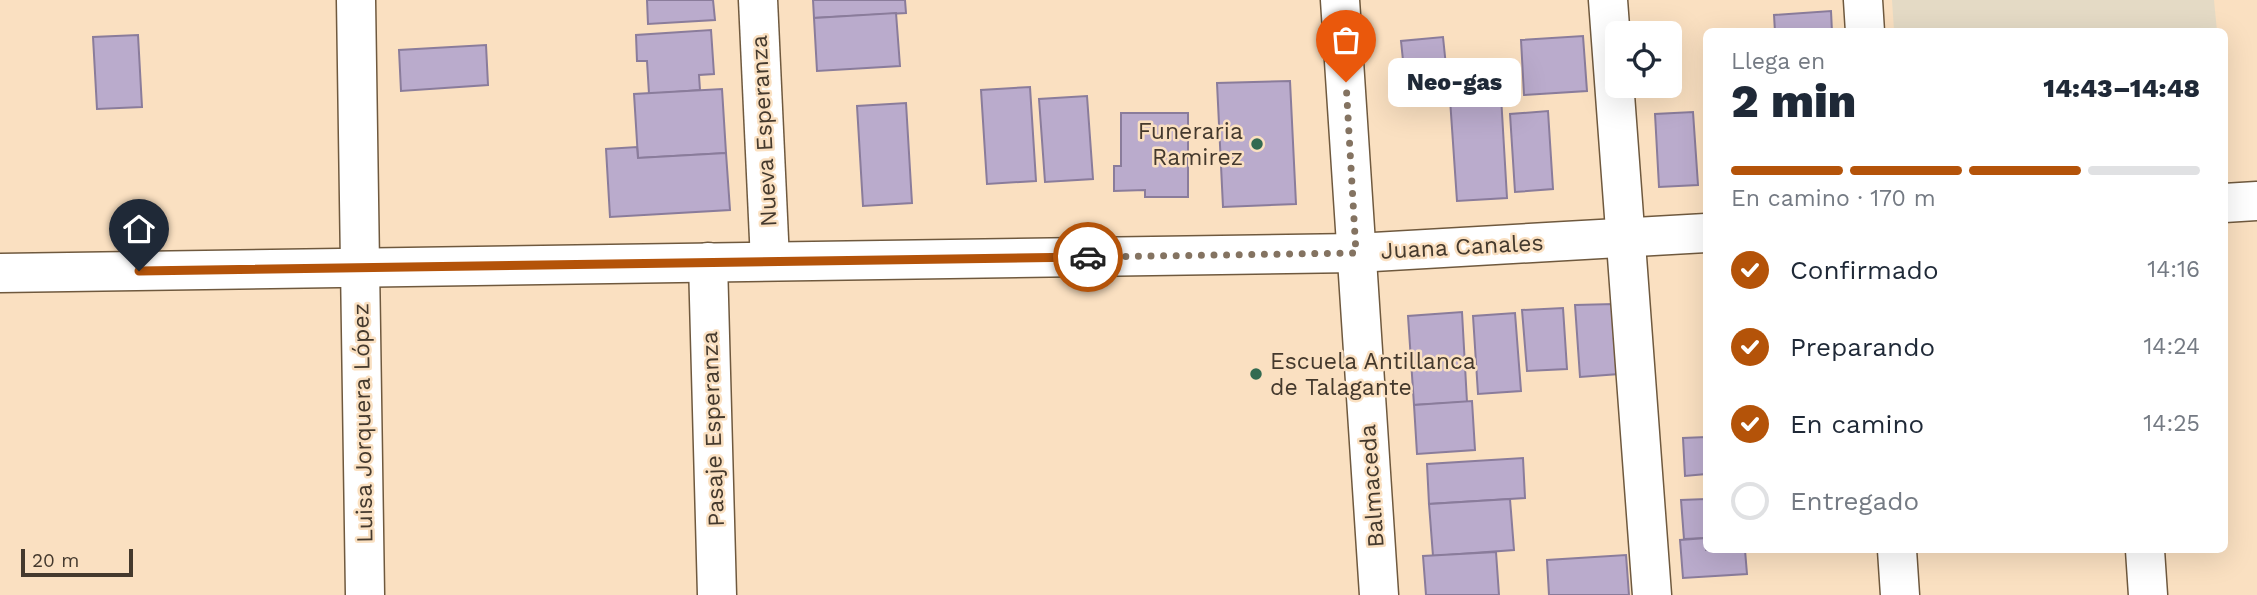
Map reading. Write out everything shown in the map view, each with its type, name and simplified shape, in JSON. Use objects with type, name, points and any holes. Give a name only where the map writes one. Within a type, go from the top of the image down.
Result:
[{"type":"street","name":"Luisa Jorquera López","points":[[356,0],[365,595]]},
{"type":"street","name":"Nueva Esperanza","points":[[758,0],[770,261]]},
{"type":"street","name":"Balmaceda","points":[[1340,0],[1380,595]]},
{"type":"street","points":[[1608,0],[1652,595]]},
{"type":"street","points":[[1863,0],[1864,28]]},
{"type":"street","points":[[2228,203],[2257,201]]},
{"type":"street","name":"Juana Canales","points":[[0,273],[1356,253],[1703,233]]},
{"type":"street","name":"Pasaje Esperanza","points":[[708,262],[717,595]]},
{"type":"street","points":[[1897,553],[1900,595]]},
{"type":"street","points":[[2145,553],[2148,595]]},
{"type":"shaded area","points":[[1892,0],[2214,0],[2217,28],[1894,28]]},
{"type":"building","points":[[647,0],[713,0],[715,20],[648,24]]},
{"type":"building","points":[[813,0],[905,0],[906,13],[814,18]]},
{"type":"building","points":[[1831,11],[1832,28],[1775,28],[1774,15]]},
{"type":"building","points":[[896,13],[900,66],[817,71],[814,18]]},
{"type":"building","points":[[711,30],[714,74],[699,75],[700,90],[649,94],[647,61],[637,61],[636,35]]},
{"type":"building","points":[[138,35],[142,107],[97,109],[93,37]]},
{"type":"building","points":[[1583,36],[1587,91],[1524,95],[1521,40]]},
{"type":"building","points":[[1443,37],[1446,66],[1404,70],[1401,41]]},
{"type":"building","points":[[486,45],[488,85],[401,91],[399,50]]},
{"type":"building","name":"Funeraria Ramirez","points":[[1290,81],[1296,204],[1223,207],[1217,83]]},
{"type":"building","points":[[1030,87],[1036,181],[987,184],[981,90]]},
{"type":"building","points":[[722,89],[726,153],[638,158],[634,94]]},
{"type":"building","points":[[1087,96],[1093,179],[1045,182],[1039,99]]},
{"type":"building","points":[[1501,96],[1507,198],[1457,201],[1450,99]]},
{"type":"building","points":[[906,103],[912,203],[863,206],[857,106]]},
{"type":"building","points":[[1548,111],[1553,189],[1515,192],[1510,114]]},
{"type":"building","points":[[1693,112],[1698,185],[1659,187],[1655,114]]},
{"type":"building","points":[[1121,113],[1188,113],[1188,197],[1145,197],[1145,190],[1114,191],[1114,166],[1121,166]]},
{"type":"building","points":[[637,147],[638,158],[726,153],[730,210],[610,217],[606,149]]},
{"type":"building","points":[[1614,304],[1619,374],[1580,377],[1575,305]]},
{"type":"building","points":[[1563,308],[1567,369],[1527,371],[1522,310]]},
{"type":"building","points":[[1462,312],[1467,402],[1414,405],[1408,316]]},
{"type":"building","points":[[1515,313],[1521,391],[1478,394],[1473,316]]},
{"type":"building","points":[[1472,401],[1475,450],[1417,454],[1414,405]]},
{"type":"building","points":[[1703,437],[1703,474],[1685,476],[1683,438]]},
{"type":"building","points":[[1523,458],[1525,498],[1429,504],[1427,464]]},
{"type":"building","points":[[1510,499],[1514,550],[1433,556],[1429,504]]},
{"type":"building","points":[[1703,499],[1703,538],[1684,539],[1681,500]]},
{"type":"building","points":[[1703,538],[1703,553],[1745,553],[1747,574],[1683,578],[1680,540]]},
{"type":"building","points":[[1496,552],[1499,595],[1426,595],[1423,556]]},
{"type":"building","points":[[1626,555],[1629,595],[1549,595],[1547,560]]},
{"type":"way so far","points":[[1088,257],[1356,253],[1346,82]]},
{"type":"place","name":"Neo-gas","points":[[1346,82]]},
{"type":"place","name":"Funeraria Ramirez","points":[[1257,144]]},
{"type":"place","name":"Escuela Antillanca de Talagante","points":[[1256,374]]},
{"type":"route","points":[[139,271],[1088,257]]}]
